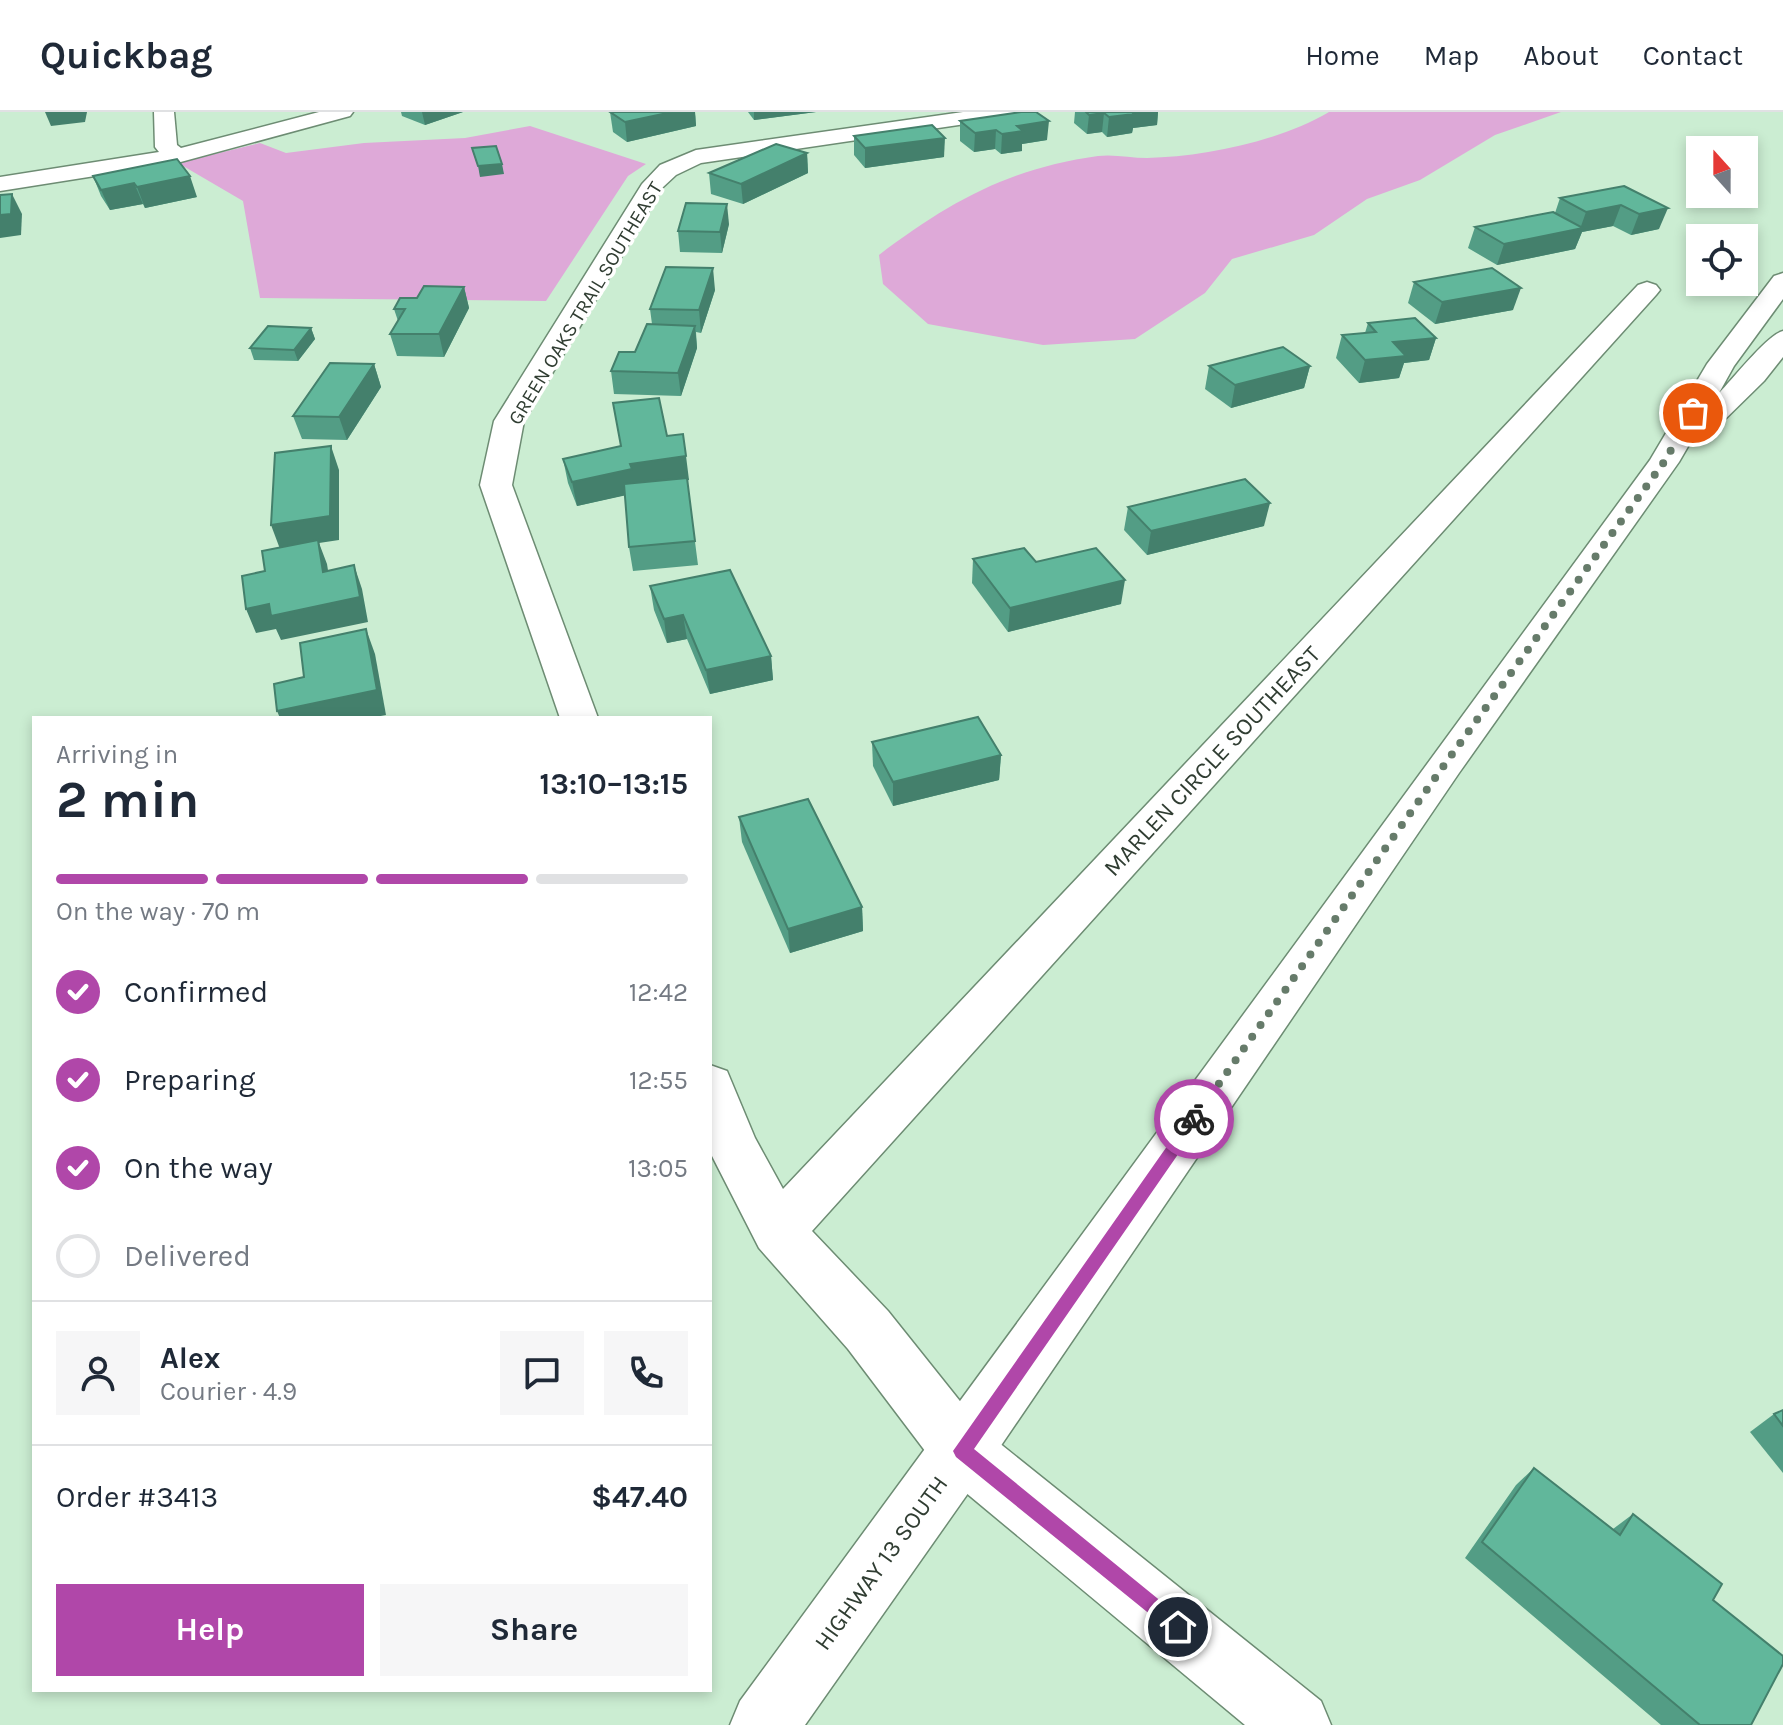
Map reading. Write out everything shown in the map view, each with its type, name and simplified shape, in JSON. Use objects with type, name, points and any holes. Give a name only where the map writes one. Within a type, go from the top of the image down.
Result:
[{"type":"street","points":[[164,112],[166,147],[177,156]]},
{"type":"street","points":[[0,184],[177,156],[343,112]]},
{"type":"street","name":"GREEN OAKS TRAIL SOUTHEAST","points":[[578,716],[496,485],[509,421],[653,184],[668,170],[696,157],[1006,112]]},
{"type":"street","name":"HIGHWAY 13 SOUTH","points":[[764,1725],[962,1451],[1445,764],[1664,462],[1721,364],[1783,281]]},
{"type":"street","name":"MARLEN CIRCLE SOUTHEAST","points":[[778,1231],[1647,290]]},
{"type":"street","name":"HIGHWAY 13 SOUTH","points":[[1664,462],[1754,375],[1783,339]]},
{"type":"street","points":[[712,1090],[732,1145],[778,1231],[868,1330],[962,1451],[1297,1725]]},
{"type":"shaded area","points":[[1329,112],[1561,112],[1495,135],[1420,180],[1367,199],[1314,235],[1232,259],[1205,293],[1135,339],[1043,345],[928,324],[883,284],[879,255],[930,219],[1008,179],[1036,169],[1098,156],[1169,157],[1241,146],[1288,131]]},
{"type":"shaded area","points":[[530,126],[646,164],[628,176],[546,301],[260,298],[243,201],[178,163],[260,143],[286,153],[364,143],[465,138]]},
{"type":"building","points":[[610,112],[672,112],[625,122]]},
{"type":"building","points":[[1036,112],[1049,121],[1017,126],[1023,131],[1002,134],[996,130],[975,133],[960,121]]},
{"type":"building","points":[[1086,112],[1134,114],[1109,117],[1104,113],[1089,115]]},
{"type":"building","points":[[932,125],[945,138],[865,148],[854,136]]},
{"type":"building","points":[[776,144],[807,153],[741,184],[709,173]]},
{"type":"building","points":[[496,146],[502,164],[478,166],[472,148]]},
{"type":"building","points":[[177,159],[190,176],[137,187],[134,183],[101,190],[93,176]]},
{"type":"building","points":[[1624,186],[1668,208],[1639,214],[1621,205],[1586,212],[1560,198]]},
{"type":"building","points":[[12,194],[11,214],[0,215],[0,195]]},
{"type":"building","points":[[686,203],[727,204],[720,232],[678,231]]},
{"type":"building","points":[[1553,212],[1583,228],[1504,244],[1475,227]]},
{"type":"building","points":[[666,267],[713,268],[699,310],[650,309]]},
{"type":"building","points":[[1492,268],[1521,288],[1442,302],[1414,282]]},
{"type":"building","points":[[424,286],[464,287],[439,334],[390,334],[405,309],[394,309],[400,298],[417,298]]},
{"type":"building","points":[[1415,318],[1436,338],[1393,342],[1406,356],[1365,360],[1342,335],[1376,332],[1368,323]]},
{"type":"building","points":[[647,324],[695,326],[678,373],[611,371],[619,352],[635,352]]},
{"type":"building","points":[[268,326],[311,328],[294,350],[250,348]]},
{"type":"building","points":[[1283,347],[1310,366],[1235,385],[1209,366]]},
{"type":"building","points":[[330,363],[374,364],[339,417],[293,416]]},
{"type":"building","points":[[659,398],[667,436],[683,434],[686,456],[630,464],[632,469],[572,482],[563,459],[621,446],[613,403]]},
{"type":"building","points":[[331,446],[330,516],[271,525],[275,453]]},
{"type":"building","points":[[687,478],[695,541],[629,547],[624,484]]},
{"type":"building","points":[[1245,479],[1270,503],[1151,531],[1128,507]]},
{"type":"building","points":[[318,540],[323,572],[354,565],[360,597],[271,616],[269,604],[246,609],[242,576],[265,571],[262,551]]},
{"type":"building","points":[[1024,548],[1036,562],[1096,548],[1125,580],[1010,608],[973,559]]},
{"type":"building","points":[[730,570],[771,656],[706,670],[683,615],[664,619],[650,586]]},
{"type":"building","points":[[366,629],[377,690],[277,711],[274,684],[304,677],[300,643]]},
{"type":"building","points":[[978,717],[1001,755],[893,782],[872,742]]},
{"type":"building","points":[[808,799],[862,907],[788,929],[739,817]]},
{"type":"building","points":[[1783,1410],[1783,1426],[1774,1414]]},
{"type":"building","points":[[1534,1468],[1620,1535],[1633,1514],[1722,1584],[1713,1600],[1783,1656],[1783,1664],[1751,1725],[1700,1725],[1482,1542]]},
{"type":"way so far","points":[[1194,1119],[1445,764],[1664,462],[1693,413]]},
{"type":"route","points":[[1178,1627],[962,1451],[1194,1119]]}]
